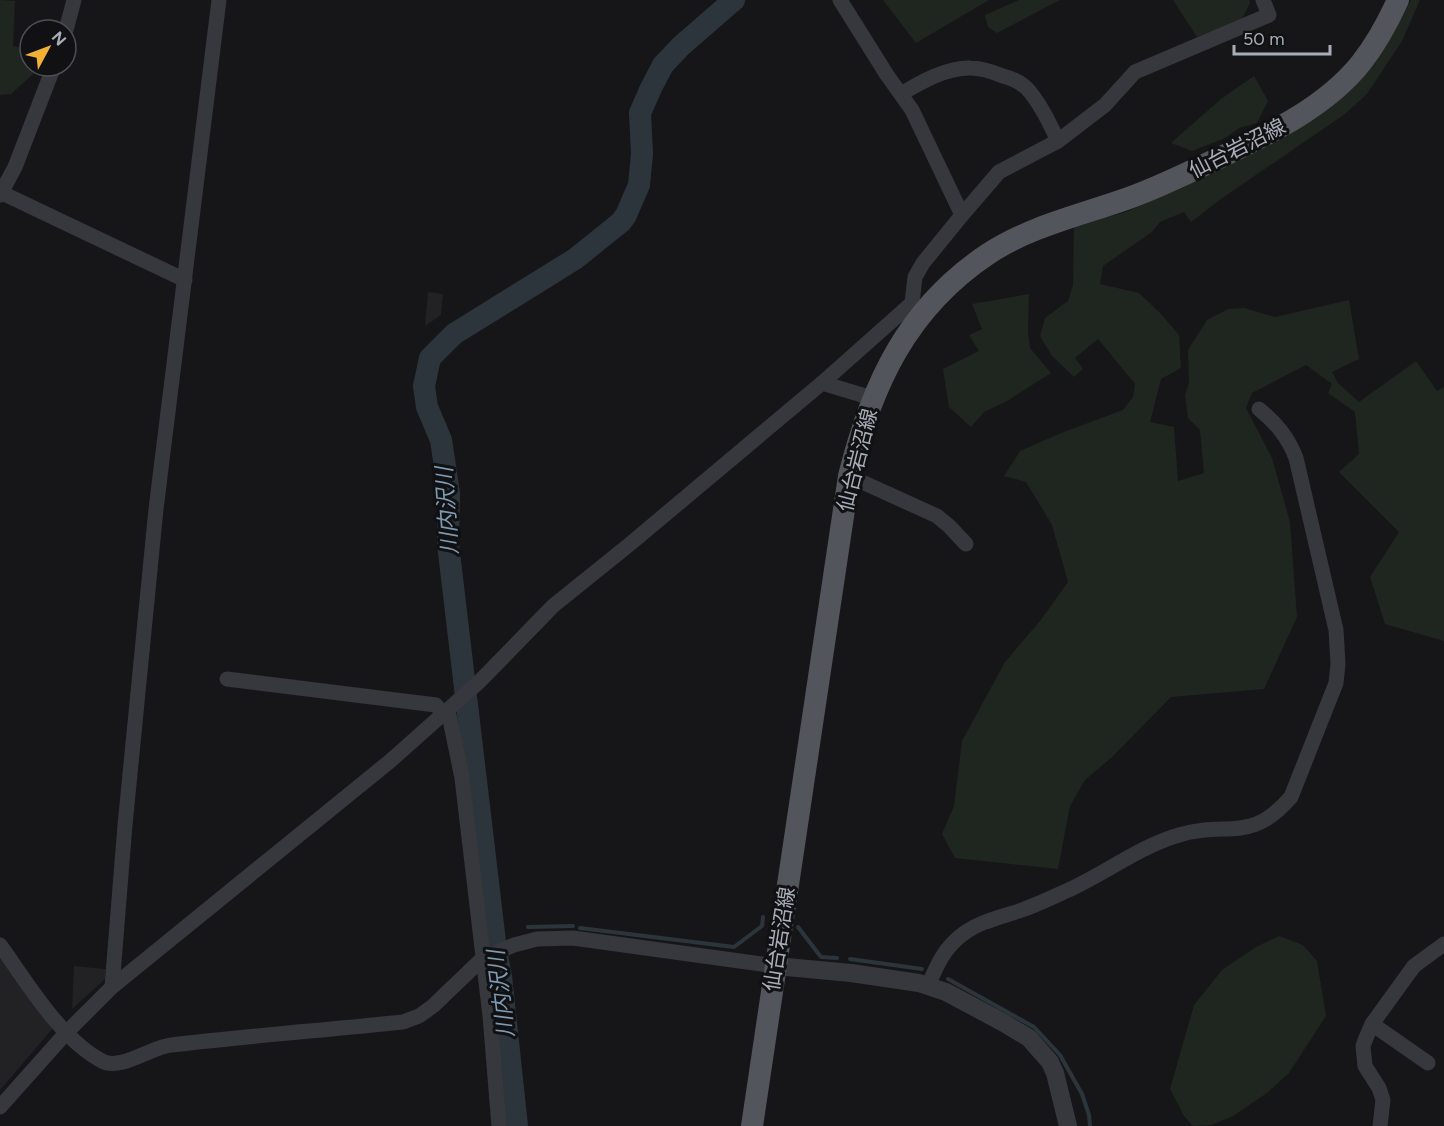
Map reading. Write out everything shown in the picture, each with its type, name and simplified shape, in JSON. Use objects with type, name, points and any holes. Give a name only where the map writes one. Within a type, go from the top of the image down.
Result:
[{"type":"main road","name":"仙台岩沼線","points":[[752,1126],[849,476],[872,398],[896,350],[916,320],[934,301],[974,264],[989,254],[1024,235],[1170,182],[1288,122],[1318,102],[1361,63],[1386,26],[1398,0]]},
{"type":"street","points":[[69,18],[74,0]]},
{"type":"street","points":[[112,987],[125,825],[156,510],[219,0]]},
{"type":"street","points":[[840,0],[924,132],[962,215]]},
{"type":"street","points":[[0,1107],[66,1033],[112,987],[389,762],[479,682],[560,599],[630,544],[912,303],[915,277],[923,263],[999,172],[1058,141],[1105,105],[1135,72],[1269,15],[1263,0]]},
{"type":"street","points":[[901,93],[948,72],[970,68],[994,73],[1016,80],[1029,90],[1042,109],[1058,141]]},
{"type":"street","points":[[49,78],[15,167],[1,194],[185,280]]},
{"type":"street","points":[[822,382],[872,398]]},
{"type":"street","points":[[928,986],[943,953],[953,942],[976,925],[1024,909],[1066,891],[1158,842],[1181,834],[1248,828],[1280,810],[1291,797],[1336,683],[1336,630],[1296,458],[1283,432],[1259,409]]},
{"type":"street","points":[[849,476],[937,516],[966,544]]},
{"type":"street","points":[[228,679],[436,705],[448,709]]},
{"type":"street","points":[[448,709],[462,778],[484,958],[500,1126]]},
{"type":"street","points":[[0,945],[66,1033],[85,1050],[103,1062],[111,1064],[120,1063],[167,1045],[403,1022],[419,1016],[433,1006],[484,958],[537,939],[573,938],[776,966],[851,973],[928,986],[1018,1031],[1036,1046],[1050,1062],[1055,1073],[1068,1126]]},
{"type":"street","points":[[1380,1126],[1383,1100],[1379,1088],[1365,1066],[1363,1046],[1372,1024],[1414,966],[1444,944]]},
{"type":"street","points":[[1372,1024],[1428,1063]]},
{"type":"shaded area","points":[[0,0],[15,1],[13,46],[18,47],[18,78],[29,78],[11,94],[0,95]]},
{"type":"shaded area","points":[[883,0],[989,0],[916,43]]},
{"type":"shaded area","points":[[1019,0],[1060,0],[997,33],[988,27],[985,15]]},
{"type":"shaded area","points":[[1173,0],[1249,0],[1250,3],[1241,21],[1197,37]]},
{"type":"shaded area","points":[[1411,0],[1420,0],[1402,41],[1367,94],[1345,114],[1191,222],[1184,212],[1160,222],[1152,232],[1103,266],[1100,284],[1139,293],[1179,335],[1181,368],[1161,379],[1150,422],[1174,427],[1178,481],[1204,473],[1200,430],[1188,418],[1185,395],[1189,383],[1188,350],[1207,320],[1228,309],[1244,308],[1275,317],[1349,300],[1359,359],[1332,372],[1338,383],[1359,402],[1416,361],[1437,391],[1444,387],[1444,641],[1385,624],[1370,577],[1399,532],[1339,472],[1359,454],[1355,412],[1328,393],[1332,384],[1306,365],[1252,393],[1246,408],[1272,458],[1290,522],[1297,617],[1264,689],[1171,697],[1112,757],[1085,780],[1070,806],[1058,869],[955,858],[942,834],[954,806],[962,741],[1005,662],[1040,621],[1068,582],[1052,525],[1026,482],[1004,476],[1020,451],[1123,410],[1133,397],[1135,384],[1098,339],[1075,358],[1083,369],[1074,377],[1052,356],[1040,336],[1045,318],[1068,301],[1073,285],[1074,226],[1126,212],[1199,179],[1390,38]]},
{"type":"shaded area","points":[[1254,76],[1268,101],[1257,123],[1239,128],[1225,138],[1192,151],[1171,143],[1221,99]]},
{"type":"shaded area","points":[[428,292],[443,294],[441,315],[425,326]]},
{"type":"shaded area","points":[[1029,294],[1030,348],[1051,373],[1007,401],[984,412],[971,427],[949,407],[943,369],[979,351],[969,335],[982,329],[972,304]]},
{"type":"shaded area","points":[[1279,936],[1303,945],[1317,961],[1326,1016],[1289,1073],[1267,1093],[1233,1116],[1211,1125],[1193,1126],[1184,1116],[1170,1089],[1194,1005],[1222,970],[1256,947]]},
{"type":"shaded area","points":[[0,958],[53,1028],[0,1090]]},
{"type":"shaded area","points":[[74,966],[106,969],[105,979],[72,1009]]},
{"type":"waterway","name":"川内沢川","points":[[517,1126],[448,544],[449,493],[441,440],[427,407],[424,386],[430,358],[454,334],[575,259],[621,222],[639,185],[642,154],[640,113],[651,88],[663,65],[681,46],[734,0]]},
{"type":"waterway","points":[[580,928],[734,947],[762,926],[763,917]]},
{"type":"waterway","points":[[528,927],[573,926]]},
{"type":"waterway","points":[[798,927],[821,957],[837,958]]},
{"type":"waterway","name":"川内沢川","points":[[495,940],[502,936]]},
{"type":"waterway","points":[[850,959],[922,969]]},
{"type":"waterway","points":[[948,979],[1034,1027],[1060,1055],[1082,1094],[1090,1126]]}]
